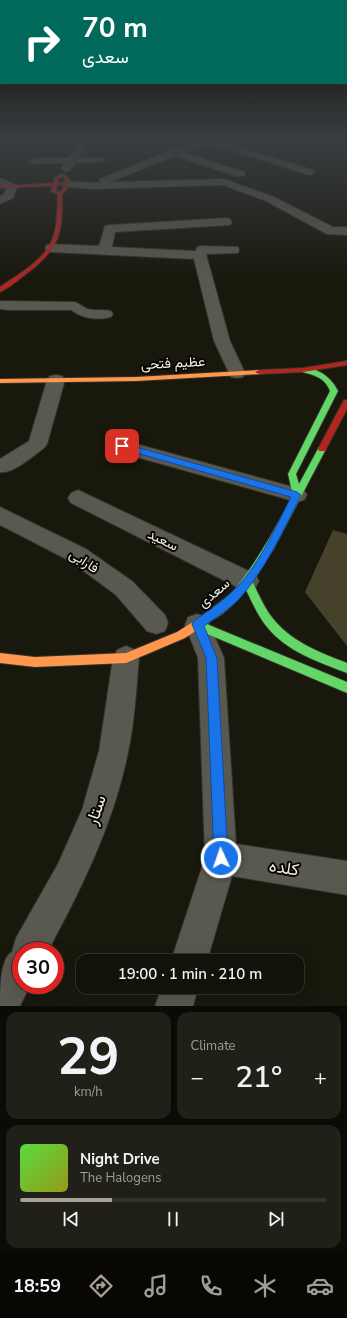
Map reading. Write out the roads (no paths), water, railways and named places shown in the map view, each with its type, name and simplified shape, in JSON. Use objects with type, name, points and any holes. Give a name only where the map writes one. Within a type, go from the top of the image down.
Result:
[{"type":"main road","points":[[0,187],[12,187]]},
{"type":"main road","points":[[0,290],[19,276],[51,248],[60,214],[61,187]]},
{"type":"main road","name":"عظیم فتحی","points":[[0,381],[136,379],[303,370],[347,363]]},
{"type":"main road","points":[[297,495],[292,474],[334,391],[332,382],[329,378],[322,374],[303,370]]},
{"type":"main road","name":"سعدی","points":[[0,658],[35,662],[126,658],[181,635],[223,607],[236,596],[270,547],[347,402]]},
{"type":"main road","points":[[247,581],[275,629],[301,648],[347,668]]},
{"type":"main road","points":[[197,624],[347,688]]},
{"type":"main road","points":[[289,664],[286,652],[292,645],[296,644]]},
{"type":"street","points":[[0,201],[9,196],[12,187]]},
{"type":"street","points":[[73,187],[90,187]]},
{"type":"street","points":[[238,187],[270,198],[331,231],[347,231]]},
{"type":"street","points":[[105,250],[109,228],[202,224],[226,221]]},
{"type":"street","points":[[202,224],[201,252],[212,305],[222,341],[237,373]]},
{"type":"street","points":[[51,248],[201,252],[233,250]]},
{"type":"street","points":[[0,305],[74,306],[84,313],[106,314]]},
{"type":"street","points":[[4,466],[37,444],[56,380]]},
{"type":"street","points":[[122,446],[297,495]]},
{"type":"street","name":"سعید","points":[[78,498],[247,581]]},
{"type":"street","name":"فارابی","points":[[0,515],[78,555],[124,588],[156,622]]},
{"type":"street","points":[[191,954],[221,858],[211,658],[197,624]]},
{"type":"street","name":"ستار","points":[[34,942],[70,876],[97,811],[114,751],[126,658]]},
{"type":"street","name":"کلده","points":[[221,858],[347,878]]},
{"type":"street","points":[[0,1005],[12,983]]},
{"type":"street","points":[[174,1006],[178,994]]}]
